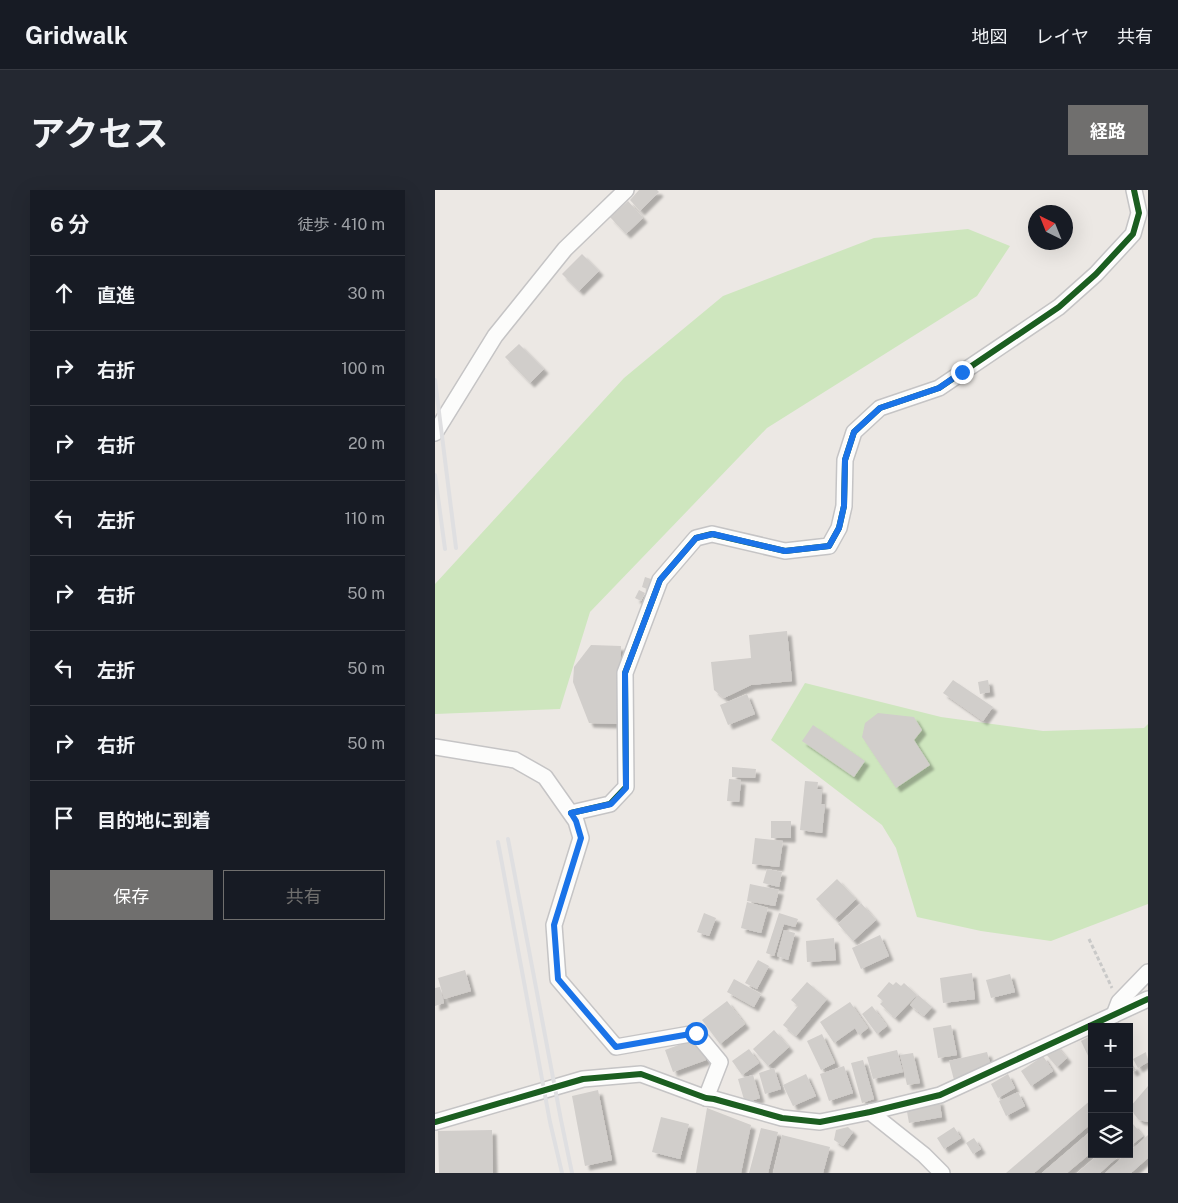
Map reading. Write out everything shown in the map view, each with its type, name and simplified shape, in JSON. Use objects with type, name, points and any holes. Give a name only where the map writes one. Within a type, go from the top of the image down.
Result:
[{"type":"street","points":[[435,433],[495,336],[565,249],[626,190]]},
{"type":"street","points":[[571,813],[611,804],[626,788],[625,673],[660,580],[696,538],[713,534],[785,551],[829,546],[839,528],[844,506],[845,460],[854,432],[880,408],[939,388],[1066,301],[1096,274],[1133,234],[1139,213],[1133,190]]},
{"type":"street","points":[[435,747],[515,760],[545,777],[576,821],[581,838],[554,925],[558,979],[616,1047],[696,1033],[720,1062],[706,1098]]},
{"type":"street","points":[[1116,1008],[1148,972]]},
{"type":"street","points":[[435,1122],[583,1078],[641,1074],[706,1098],[782,1118],[820,1122],[940,1095],[1116,1008],[1148,999]]},
{"type":"street","points":[[870,1112],[924,1155],[942,1173]]},
{"type":"path","points":[[1089,939],[1116,1008]]},
{"type":"green space","points":[[968,229],[1010,246],[977,296],[767,428],[590,612],[560,709],[435,714],[435,584],[624,378],[723,296],[874,238]]},
{"type":"green space","points":[[805,683],[941,717],[1043,731],[1144,728],[1148,724],[1148,904],[1051,941],[981,931],[917,917],[896,848],[882,825],[771,740]]},
{"type":"building","points":[[639,190],[657,190],[659,192],[640,211],[630,200]]},
{"type":"building","points":[[628,201],[643,218],[626,234],[610,217]]},
{"type":"building","points":[[582,254],[599,271],[579,291],[562,274]]},
{"type":"building","points":[[519,344],[544,369],[530,383],[505,357]]},
{"type":"building","points":[[645,577],[651,579],[647,589],[642,587]]},
{"type":"building","points":[[639,590],[645,593],[641,601],[635,598]]},
{"type":"building","points":[[787,631],[792,681],[751,685],[724,698],[714,690],[711,662],[751,658],[749,635]]},
{"type":"building","points":[[591,645],[621,646],[618,724],[589,723],[573,682],[574,667]]},
{"type":"building","points":[[953,680],[993,707],[983,721],[943,693]]},
{"type":"building","points":[[988,680],[990,692],[980,694],[978,682]]},
{"type":"building","points":[[747,694],[755,714],[728,725],[720,705]]},
{"type":"building","points":[[878,713],[914,717],[922,730],[914,740],[930,765],[896,788],[862,737],[865,723]]},
{"type":"building","points":[[813,725],[865,761],[854,777],[802,741]]},
{"type":"building","points":[[732,767],[756,769],[755,778],[732,777]]},
{"type":"building","points":[[729,779],[741,780],[739,802],[727,801]]},
{"type":"building","points":[[805,781],[818,782],[817,789],[822,789],[821,804],[825,804],[822,833],[800,830]]},
{"type":"building","points":[[771,821],[791,821],[791,838],[771,838]]},
{"type":"building","points":[[755,838],[783,841],[779,867],[752,864]]},
{"type":"building","points":[[767,869],[782,872],[779,887],[763,883]]},
{"type":"building","points":[[837,879],[856,899],[835,919],[816,899]]},
{"type":"building","points":[[750,884],[779,890],[775,906],[747,901]]},
{"type":"building","points":[[747,902],[768,908],[761,933],[741,928]]},
{"type":"building","points":[[861,903],[876,920],[853,941],[838,924]]},
{"type":"building","points":[[704,913],[716,918],[709,936],[697,932]]},
{"type":"building","points":[[779,913],[798,919],[795,927],[784,924],[774,956],[766,953]]},
{"type":"building","points":[[784,930],[795,933],[788,960],[777,956]]},
{"type":"building","points":[[880,935],[889,956],[861,969],[852,948]]},
{"type":"building","points":[[834,938],[836,960],[807,962],[806,941]]},
{"type":"building","points":[[758,960],[769,966],[757,989],[745,983]]},
{"type":"building","points":[[465,970],[471,991],[444,999],[438,978]]},
{"type":"building","points":[[972,973],[975,999],[943,1003],[940,978]]},
{"type":"building","points":[[1010,974],[1015,992],[991,998],[986,980]]},
{"type":"building","points":[[734,979],[761,994],[754,1007],[727,992]]},
{"type":"building","points":[[807,982],[827,999],[796,1036],[783,1025],[798,1006],[791,1000]]},
{"type":"building","points":[[889,982],[893,985],[896,982],[901,986],[904,983],[917,995],[895,1018],[880,1004],[883,1001],[877,996]]},
{"type":"building","points":[[440,987],[444,1003],[435,1006],[435,988]]},
{"type":"building","points":[[918,995],[932,1007],[924,1016],[910,1005]]},
{"type":"building","points":[[727,1001],[745,1024],[720,1044],[702,1020]]},
{"type":"building","points":[[850,1002],[868,1028],[859,1035],[855,1028],[834,1043],[820,1022]]},
{"type":"building","points":[[872,1006],[887,1026],[877,1034],[862,1014]]},
{"type":"building","points":[[951,1025],[957,1055],[938,1058],[933,1028]]},
{"type":"building","points":[[774,1030],[789,1047],[768,1066],[753,1049]]},
{"type":"building","points":[[822,1034],[835,1063],[821,1070],[807,1041]]},
{"type":"building","points":[[1088,1037],[1088,1056],[1081,1041]]},
{"type":"building","points":[[695,1039],[702,1049],[706,1060],[673,1072],[665,1050]]},
{"type":"building","points":[[1055,1044],[1067,1058],[1057,1067],[1045,1053]]},
{"type":"building","points":[[749,1049],[759,1063],[742,1075],[732,1061]]},
{"type":"building","points":[[897,1050],[903,1072],[873,1079],[867,1057]]},
{"type":"building","points":[[987,1052],[992,1070],[954,1080],[949,1061]]},
{"type":"building","points":[[1146,1052],[1148,1062],[1138,1068],[1133,1059]]},
{"type":"building","points":[[913,1053],[920,1083],[907,1085],[900,1055]]},
{"type":"building","points":[[1043,1056],[1053,1071],[1031,1086],[1021,1071]]},
{"type":"building","points":[[863,1060],[874,1099],[862,1103],[851,1063]]},
{"type":"building","points":[[844,1066],[853,1093],[829,1101],[820,1074]]},
{"type":"building","points":[[774,1068],[781,1089],[765,1094],[759,1073]]},
{"type":"building","points":[[806,1074],[816,1096],[793,1106],[783,1085]]},
{"type":"building","points":[[1008,1074],[1015,1088],[998,1098],[991,1084]]},
{"type":"building","points":[[753,1075],[760,1098],[745,1103],[738,1079]]},
{"type":"building","points":[[1148,1086],[1148,1122],[1139,1120],[1134,1114],[1133,1104]]},
{"type":"building","points":[[598,1090],[612,1160],[585,1166],[572,1096]]},
{"type":"building","points":[[1018,1092],[1025,1106],[1006,1116],[999,1101]]},
{"type":"building","points":[[939,1100],[942,1117],[909,1123],[906,1106]]},
{"type":"building","points":[[1088,1102],[1088,1126],[1034,1173],[1006,1173]]},
{"type":"building","points":[[707,1108],[751,1125],[741,1173],[696,1173]]},
{"type":"building","points":[[661,1117],[689,1124],[680,1159],[652,1152]]},
{"type":"building","points":[[1133,1124],[1143,1136],[1133,1144]]},
{"type":"building","points":[[848,1127],[853,1132],[843,1146],[834,1140],[836,1130]]},
{"type":"building","points":[[954,1127],[961,1138],[944,1149],[937,1138]]},
{"type":"building","points":[[761,1128],[778,1132],[768,1173],[749,1173]]},
{"type":"building","points":[[492,1130],[493,1173],[439,1173],[438,1131]]},
{"type":"building","points":[[1088,1133],[1088,1155],[1067,1173],[1042,1173]]},
{"type":"building","points":[[782,1135],[830,1147],[823,1173],[773,1173]]},
{"type":"building","points":[[1148,1135],[1148,1158],[1131,1173],[1105,1173],[1122,1158],[1133,1158],[1133,1148]]},
{"type":"building","points":[[974,1138],[981,1149],[973,1154],[966,1143]]},
{"type":"building","points":[[1094,1158],[1117,1158],[1100,1173],[1077,1173]]},
{"type":"railway","points":[[435,380],[456,548]]},
{"type":"railway","points":[[435,475],[445,549]]},
{"type":"railway","points":[[508,839],[572,1173]]},
{"type":"railway","points":[[498,842],[550,1122],[562,1173]]},
{"type":"cycle path","points":[[571,813],[610,804],[626,787],[625,673],[660,580],[696,538],[712,534],[785,551],[829,546],[839,528],[844,506],[845,460],[854,432],[880,408],[939,388],[1059,307],[1096,274],[1133,234],[1139,213],[1134,190]]},
{"type":"cycle path","points":[[435,1122],[583,1079],[641,1074],[706,1098],[782,1118],[820,1122],[940,1095],[1148,999]]},
{"type":"route","points":[[696,1033],[616,1047],[558,979],[554,925],[581,838],[576,821],[571,813],[611,804],[626,788],[625,673],[660,580],[696,538],[713,534],[785,551],[829,546],[839,528],[844,506],[845,460],[854,432],[880,408],[939,388],[962,372]]}]
